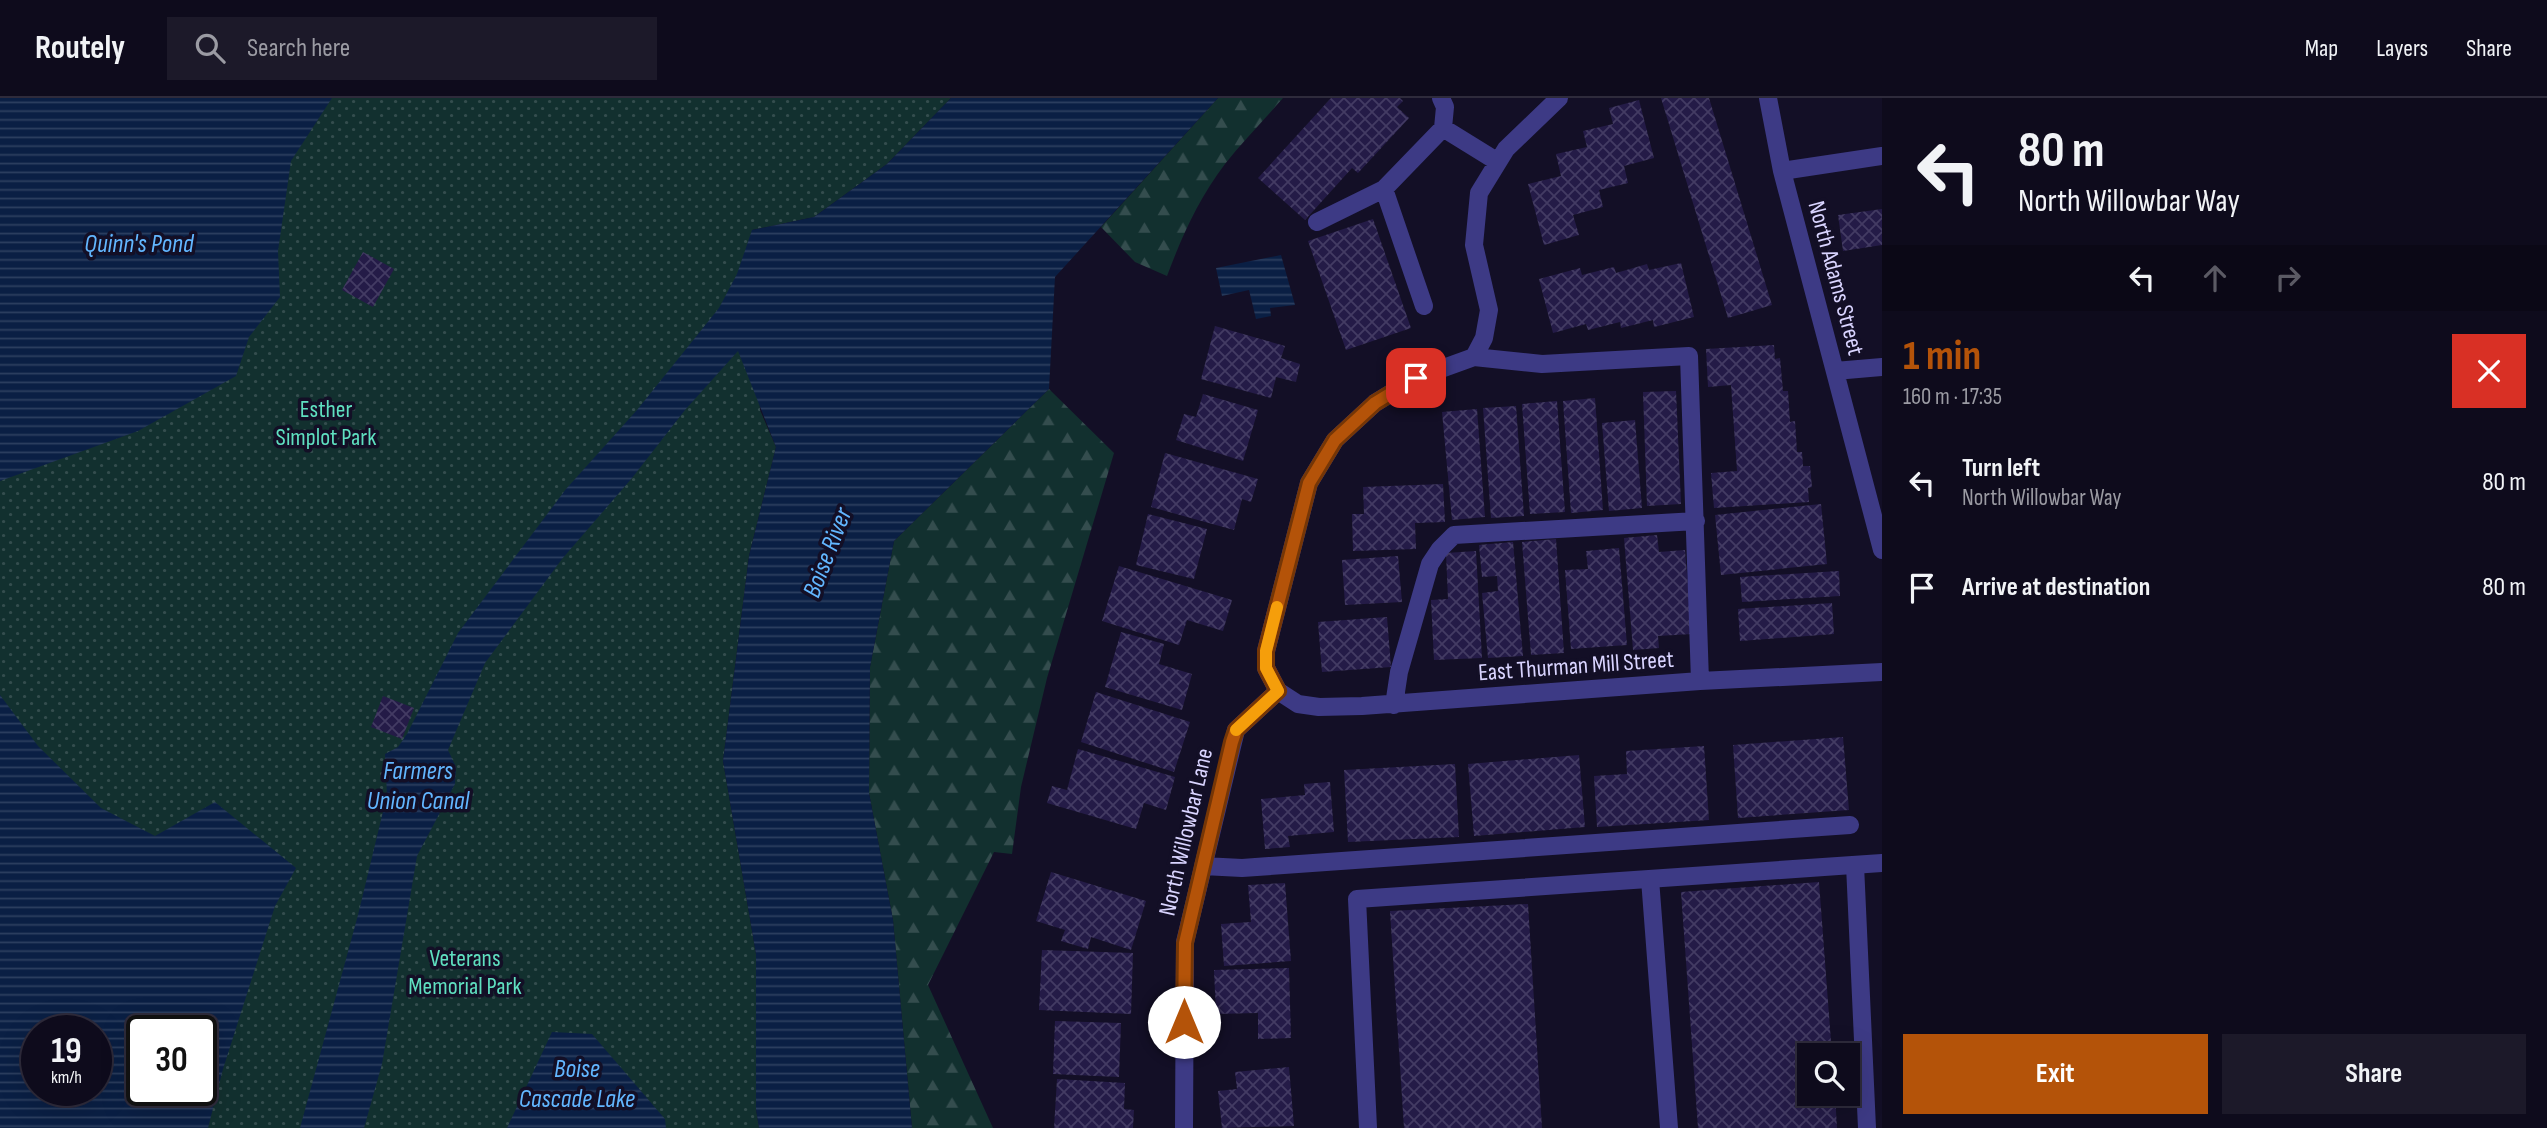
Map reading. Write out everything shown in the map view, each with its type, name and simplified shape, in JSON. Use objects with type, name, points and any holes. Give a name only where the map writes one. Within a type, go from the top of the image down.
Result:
[{"type":"street","points":[[1317,222],[1384,189],[1443,128],[1445,107],[1441,98]]},
{"type":"street","points":[[1474,357],[1484,338],[1489,310],[1474,245],[1479,193],[1506,149],[1559,98]]},
{"type":"street","name":"North Adams Street","points":[[1768,98],[1782,171],[1882,550]]},
{"type":"street","points":[[1443,128],[1498,162]]},
{"type":"street","points":[[1782,171],[1882,156]]},
{"type":"street","points":[[1384,189],[1424,306]]},
{"type":"street","points":[[1278,691],[1266,668],[1266,651],[1309,483],[1335,440],[1375,403],[1416,378],[1474,357],[1542,365],[1689,356],[1700,681]]},
{"type":"street","points":[[1835,371],[1882,367]]},
{"type":"street","points":[[1394,705],[1399,672],[1430,564],[1454,535],[1696,521]]},
{"type":"street","name":"East Thurman Mill Street","points":[[1278,691],[1297,704],[1319,707],[1394,705],[1700,681],[1882,672]]},
{"type":"street","name":"North Willowbar Lane","points":[[1184,1128],[1185,943],[1236,730],[1278,691]]},
{"type":"street","points":[[1203,866],[1242,868],[1850,825]]},
{"type":"street","points":[[1368,1128],[1357,899],[1882,863]]},
{"type":"street","points":[[1855,865],[1867,1128]]},
{"type":"street","points":[[1650,879],[1669,1128]]},
{"type":"green space","name":"Esther Simplot Park","points":[[0,98],[951,98],[887,164],[814,217],[752,230],[760,410],[776,447],[749,556],[723,761],[756,954],[756,1109],[759,1128],[0,1128]]},
{"type":"green space","points":[[1218,98],[1283,98],[1239,147],[1207,190],[1167,276],[1135,262],[1101,227]]},
{"type":"green space","points":[[1049,389],[1114,453],[1047,678],[1021,787],[1012,854],[994,852],[928,985],[993,1128],[912,1128],[893,920],[869,793],[870,667],[894,541]]},
{"type":"water","name":"Quinn's Pond","points":[[0,98],[332,98],[291,161],[278,251],[280,297],[249,337],[236,376],[138,431],[0,481]]},
{"type":"water","points":[[951,98],[1218,98],[1055,277],[1049,389],[894,541],[870,667],[869,793],[893,920],[912,1128],[759,1128],[756,1109],[756,954],[723,761],[749,556],[776,447],[738,351],[685,410],[632,478],[562,559],[485,663],[448,750],[456,767],[455,784],[417,856],[382,1064],[364,1128],[300,1128],[358,915],[387,795],[385,754],[398,747],[407,734],[458,633],[566,489],[637,410],[719,308],[737,274],[752,230],[814,217],[887,164]]},
{"type":"water","points":[[1281,255],[1295,305],[1270,308],[1271,316],[1256,319],[1249,290],[1222,296],[1216,268]]},
{"type":"water","points":[[0,695],[38,746],[101,808],[155,836],[215,802],[296,868],[275,906],[217,1093],[217,1015],[126,1015],[126,1106],[214,1106],[208,1128],[0,1128]]},
{"type":"water","name":"Boise Cascade Lake","points":[[552,1032],[592,1034],[665,1119],[666,1128],[507,1128]]},
{"type":"building","points":[[1331,98],[1400,98],[1403,101],[1397,107],[1409,118],[1358,173],[1352,168],[1305,220],[1258,178]]},
{"type":"building","points":[[1661,98],[1709,98],[1772,305],[1728,318]]},
{"type":"building","points":[[1639,100],[1654,158],[1624,166],[1628,183],[1599,190],[1603,207],[1573,215],[1579,235],[1544,245],[1528,184],[1561,176],[1556,154],[1587,147],[1583,131],[1613,124],[1609,108]]},
{"type":"building","points":[[1882,209],[1882,245],[1843,251],[1838,215]]},
{"type":"building","points":[[1373,219],[1411,328],[1346,350],[1308,241]]},
{"type":"building","points":[[363,252],[394,269],[373,307],[342,290]]},
{"type":"building","points":[[1681,263],[1694,317],[1654,327],[1653,320],[1621,328],[1620,322],[1588,330],[1586,324],[1553,333],[1539,279],[1580,268],[1582,275],[1614,267],[1616,273],[1647,264],[1649,270]]},
{"type":"building","points":[[1215,326],[1285,346],[1281,358],[1300,364],[1296,382],[1276,377],[1271,398],[1201,379]]},
{"type":"building","points":[[1774,345],[1775,359],[1780,358],[1783,391],[1788,391],[1790,422],[1795,421],[1797,452],[1802,452],[1803,466],[1810,466],[1812,487],[1808,488],[1809,502],[1714,508],[1711,473],[1737,471],[1731,385],[1708,387],[1706,349]]},
{"type":"building","points":[[1676,391],[1681,504],[1647,506],[1643,392]]},
{"type":"building","points":[[1203,394],[1258,410],[1243,461],[1176,440],[1184,414],[1196,417]]},
{"type":"building","points":[[1595,398],[1603,510],[1571,513],[1563,401]]},
{"type":"building","points":[[1557,401],[1565,512],[1530,514],[1522,404]]},
{"type":"building","points":[[1516,406],[1524,516],[1491,518],[1483,408]]},
{"type":"building","points":[[1477,409],[1485,517],[1452,520],[1442,412]]},
{"type":"building","points":[[1635,420],[1642,508],[1609,511],[1602,423]]},
{"type":"building","points":[[1165,453],[1258,479],[1251,502],[1242,499],[1234,530],[1151,507]]},
{"type":"building","points":[[1443,484],[1445,522],[1415,523],[1416,549],[1353,551],[1352,514],[1364,514],[1363,487]]},
{"type":"building","points":[[1821,504],[1827,564],[1721,575],[1715,515]]},
{"type":"building","points":[[1148,514],[1207,529],[1194,579],[1136,565]]},
{"type":"building","points":[[1657,535],[1659,552],[1685,550],[1692,634],[1658,636],[1659,648],[1633,650],[1624,538]]},
{"type":"building","points":[[1556,539],[1564,653],[1531,655],[1522,542]]},
{"type":"building","points":[[1513,542],[1523,656],[1488,658],[1482,593],[1498,591],[1497,576],[1482,577],[1479,545]]},
{"type":"building","points":[[1619,548],[1627,645],[1571,649],[1565,570],[1588,569],[1586,551]]},
{"type":"building","points":[[1476,551],[1482,658],[1434,660],[1431,600],[1448,599],[1446,553]]},
{"type":"building","points":[[1398,556],[1402,602],[1345,605],[1342,560]]},
{"type":"building","points":[[1119,566],[1232,600],[1223,631],[1187,620],[1179,645],[1102,621]]},
{"type":"building","points":[[1839,571],[1840,596],[1742,602],[1740,577]]},
{"type":"building","points":[[1832,603],[1834,634],[1740,641],[1738,609]]},
{"type":"building","points":[[1387,617],[1391,667],[1322,672],[1318,622]]},
{"type":"building","points":[[1121,632],[1164,644],[1159,664],[1192,674],[1182,710],[1105,687]]},
{"type":"building","points":[[1096,692],[1190,722],[1174,772],[1081,742]]},
{"type":"building","points":[[383,696],[414,708],[402,739],[371,727]]},
{"type":"building","points":[[1843,737],[1849,810],[1738,818],[1733,745]]},
{"type":"building","points":[[1704,746],[1709,820],[1597,827],[1594,776],[1627,774],[1626,751]]},
{"type":"building","points":[[1078,749],[1175,777],[1166,810],[1144,803],[1136,829],[1047,803],[1052,786],[1067,790]]},
{"type":"building","points":[[1579,755],[1585,827],[1474,836],[1468,764]]},
{"type":"building","points":[[1455,764],[1459,837],[1348,842],[1344,770]]},
{"type":"building","points":[[1330,782],[1334,832],[1288,836],[1290,847],[1265,849],[1261,799],[1305,795],[1304,784]]},
{"type":"building","points":[[1051,872],[1146,901],[1131,950],[1091,937],[1088,949],[1061,941],[1065,930],[1036,921]]},
{"type":"building","points":[[1819,882],[1831,1043],[1797,1043],[1797,1106],[1836,1106],[1837,1128],[1698,1128],[1681,892]]},
{"type":"building","points":[[1285,883],[1291,961],[1224,966],[1221,924],[1251,922],[1248,885]]},
{"type":"building","points":[[1528,904],[1542,1128],[1404,1128],[1390,911]]},
{"type":"building","points":[[1042,950],[1133,953],[1131,1014],[1039,1010]]},
{"type":"building","points":[[1289,968],[1291,1038],[1258,1039],[1258,1013],[1216,1014],[1214,970]]},
{"type":"building","points":[[1055,1021],[1121,1023],[1119,1077],[1053,1074]]},
{"type":"building","points":[[1289,1067],[1294,1126],[1222,1128],[1218,1091],[1237,1089],[1235,1072]]},
{"type":"building","points":[[1057,1079],[1125,1083],[1124,1109],[1134,1110],[1133,1128],[1054,1128]]},
{"type":"slow traffic","points":[[1236,730],[1278,691],[1266,668],[1266,651],[1277,607]]},
{"type":"route","points":[[1184,1022],[1185,943],[1236,730],[1278,691],[1266,668],[1266,651],[1309,483],[1335,440],[1375,403],[1416,378]]},
{"type":"water label","name":"Boise River","points":[[828,553]]},
{"type":"water label","name":"Farmers Union Canal","points":[[418,786]]},
{"type":"park label","name":"Veterans Memorial Park","points":[[465,972]]}]
